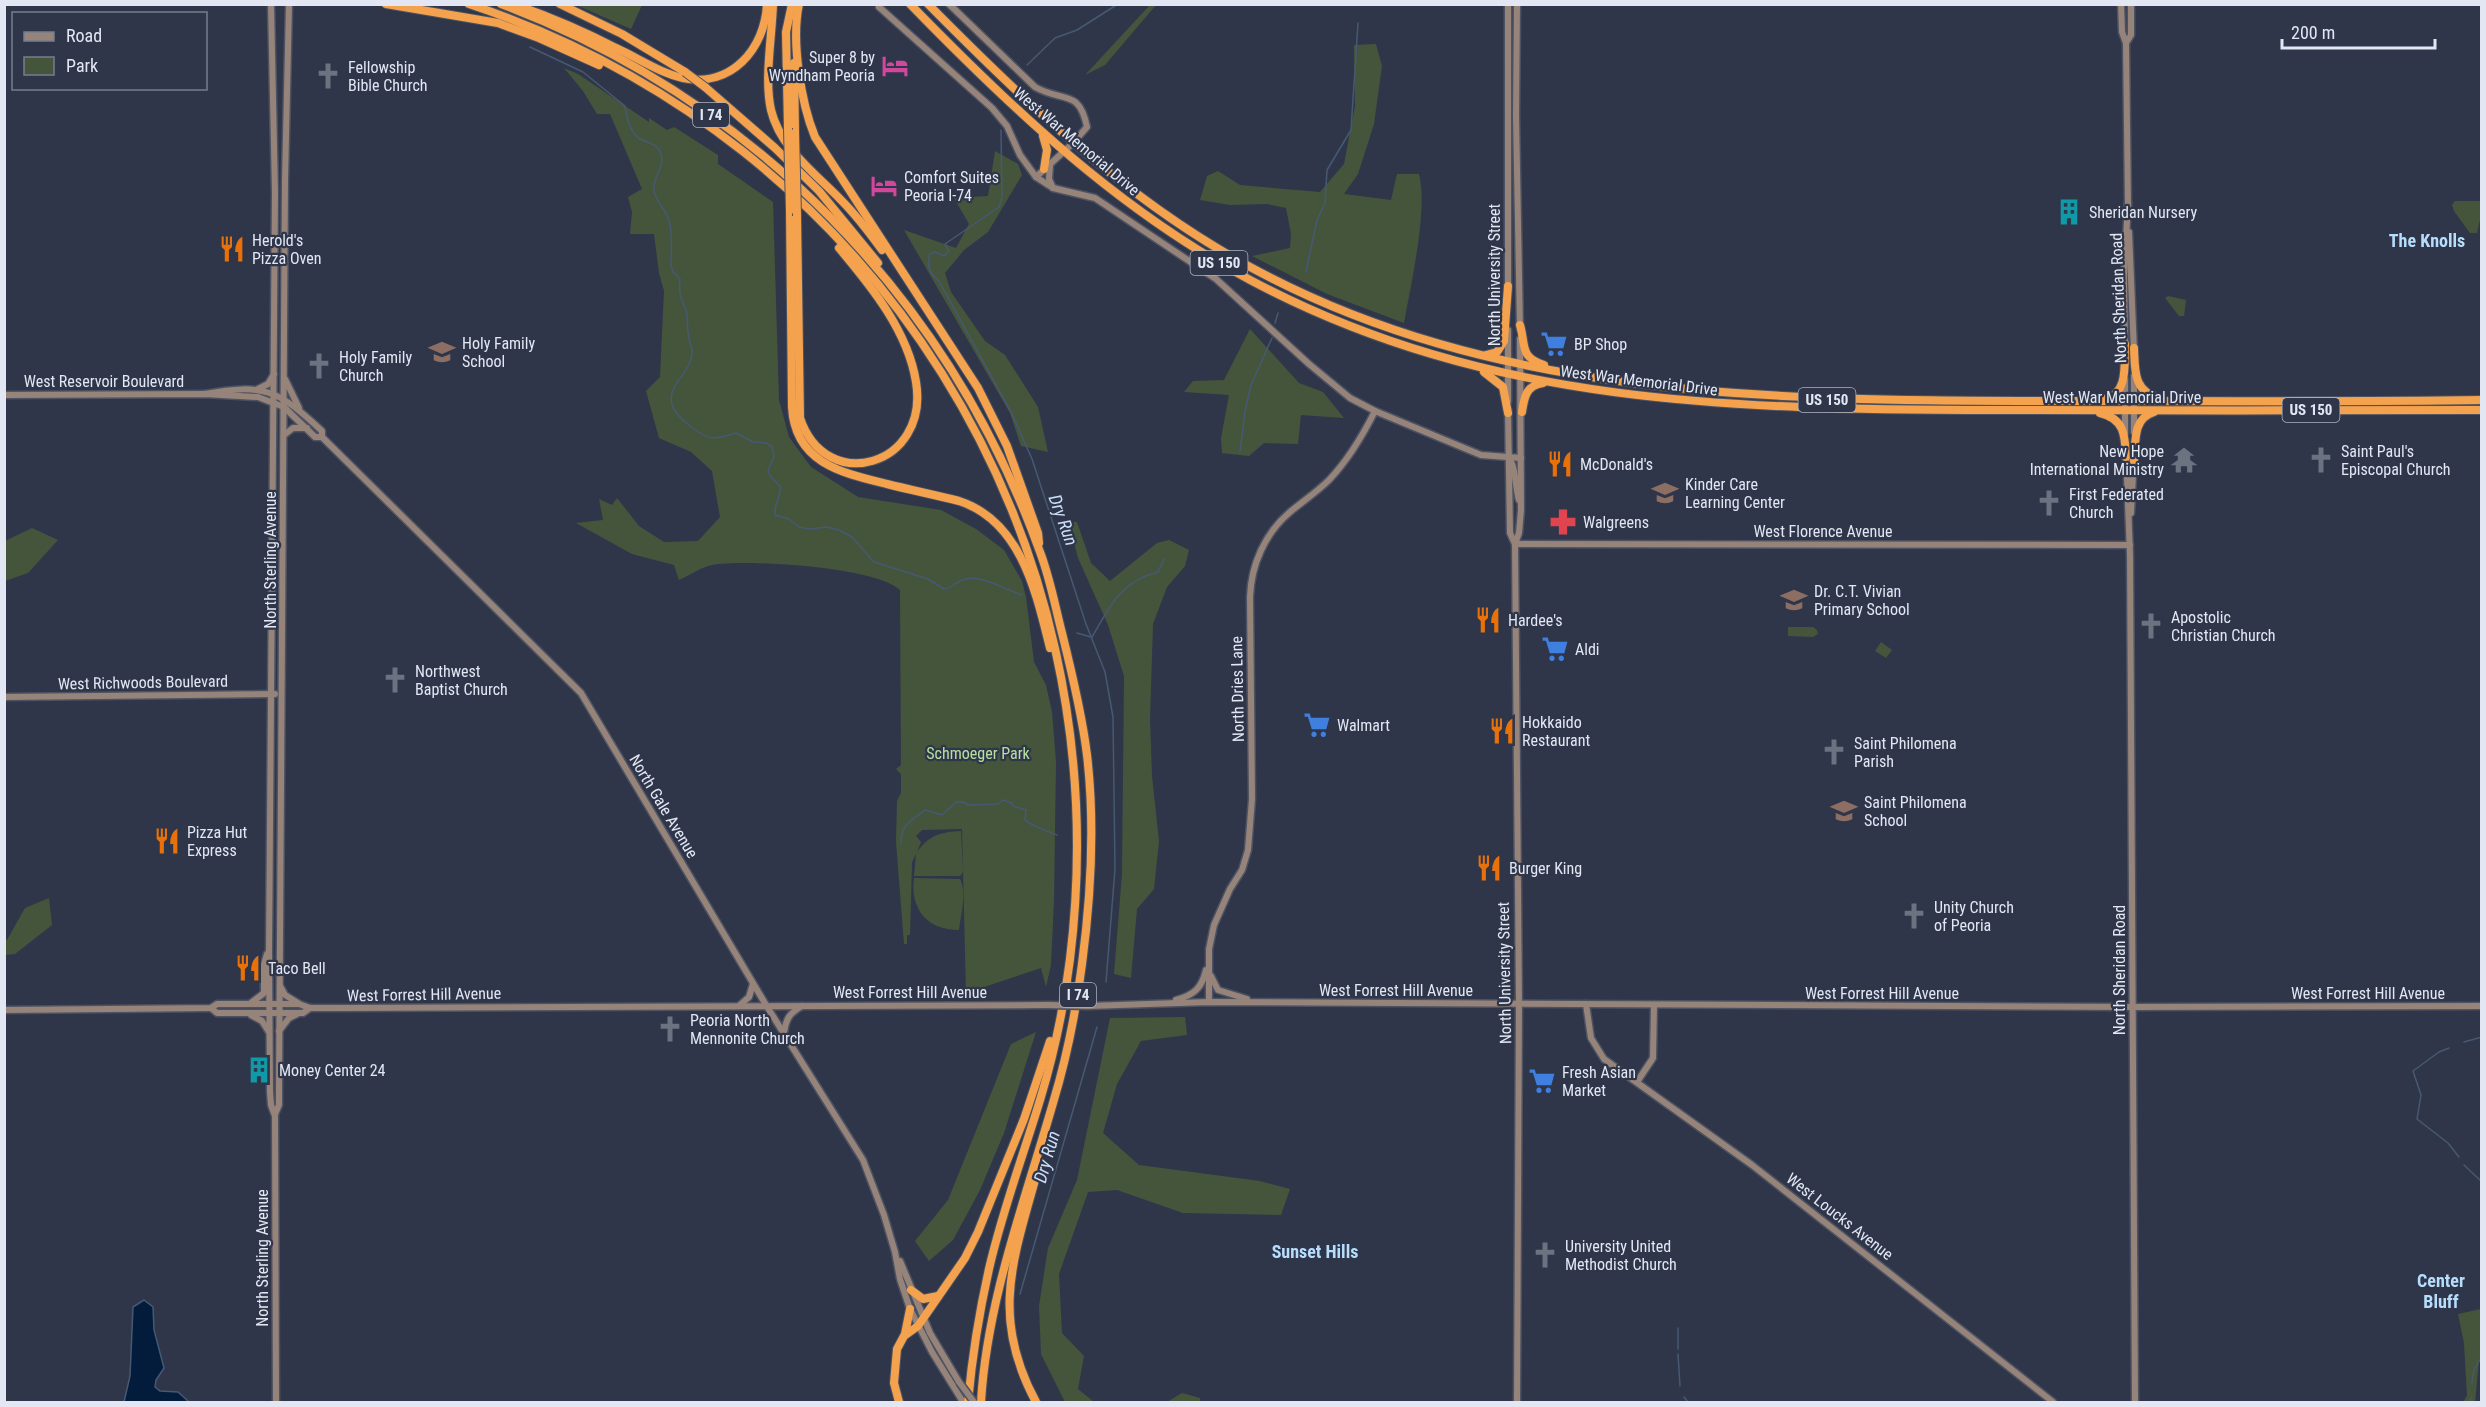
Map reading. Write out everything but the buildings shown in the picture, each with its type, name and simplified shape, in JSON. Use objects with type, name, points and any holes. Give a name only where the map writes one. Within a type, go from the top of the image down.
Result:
[{"type":"highway","points":[[386,4],[476,18],[514,28],[658,92]]},
{"type":"highway","name":"I 74","points":[[470,4],[566,43],[658,92],[706,124],[756,162],[828,228],[889,298],[926,348],[964,409],[991,461],[1022,537],[1043,597],[1063,682],[1074,763],[1077,868],[1073,932],[1066,987],[1043,1090],[988,1270],[966,1402]]},
{"type":"highway","name":"I 74","points":[[501,4],[561,29],[663,83],[707,112],[792,180],[841,228],[885,278],[950,366],[1004,463],[1041,553],[1074,682],[1088,763],[1090,855],[1088,909],[1081,974],[1069,1044],[999,1287],[986,1357],[981,1402]]},
{"type":"highway","points":[[515,4],[573,27],[670,74],[698,80],[728,72],[747,58],[762,34],[767,4]]},
{"type":"highway","points":[[560,4],[631,39],[705,87],[775,148],[819,191],[871,252],[885,278]]},
{"type":"highway","points":[[773,4],[769,88],[771,110],[780,133],[789,146],[865,226],[961,361]]},
{"type":"highway","points":[[786,4],[783,32],[790,128]]},
{"type":"highway","points":[[792,4],[786,32],[800,418],[812,442],[828,455],[848,462],[868,462],[894,451],[909,434],[916,414],[916,383],[910,358],[896,327],[835,243],[828,228]]},
{"type":"highway","points":[[799,4],[797,27],[800,83],[815,137],[961,361],[991,412],[1038,533],[1041,553]]},
{"type":"highway","points":[[790,128],[794,33],[799,4]]},
{"type":"highway","name":"West War Memorial Drive","points":[[910,4],[948,44],[1063,152],[1152,220],[1245,277],[1333,319],[1431,355],[1508,375],[1647,397],[1762,407],[2051,411],[2481,410]]},
{"type":"highway","name":"West War Memorial Drive","points":[[928,4],[1072,144],[1159,210],[1209,243],[1265,275],[1317,300],[1398,331],[1508,362],[1637,384],[1786,398],[2068,401],[2481,400]]},
{"type":"highway","points":[[1041,132],[1047,150],[1047,167]]},
{"type":"highway","points":[[793,213],[792,412],[800,438],[817,458],[835,470],[965,503],[987,515],[1007,534],[1028,573],[1045,626],[1074,763]]},
{"type":"highway","points":[[1478,354],[1493,354],[1503,346],[1508,286]]},
{"type":"highway","points":[[1520,325],[1524,350],[1530,359],[1537,363],[1637,384]]},
{"type":"highway","points":[[2068,401],[2108,398],[2118,392],[2122,381],[2125,344]]},
{"type":"highway","points":[[2134,348],[2136,378],[2144,391],[2161,398],[2200,401]]},
{"type":"highway","points":[[1431,355],[1484,371],[1493,376],[1504,389],[1508,413]]},
{"type":"highway","points":[[1522,412],[1524,396],[1531,387],[1539,383],[1555,384]]},
{"type":"highway","points":[[2134,461],[2137,428],[2141,419],[2153,412],[2181,410]]},
{"type":"highway","points":[[2051,411],[2097,413],[2112,417],[2124,431],[2126,457]]},
{"type":"highway","points":[[904,1335],[918,1326],[965,1258],[986,1216],[1026,1112],[1066,987]]},
{"type":"highway","points":[[1036,1402],[1015,1354],[1009,1325],[1009,1293],[1015,1258],[1058,1099],[1069,1044]]},
{"type":"highway","points":[[911,1290],[923,1299],[938,1296]]},
{"type":"highway","points":[[899,1402],[894,1387],[893,1372],[897,1349],[904,1335],[910,1310]]},
{"type":"main road","name":"North Sterling Avenue","points":[[271,4],[276,193],[269,1032],[271,1105],[275,1114],[276,1402]]},
{"type":"main road","name":"North Sterling Avenue","points":[[275,1114],[279,1105],[289,4]]},
{"type":"main road","points":[[949,4],[1035,87],[1045,93],[1072,99],[1080,105],[1087,127],[1036,177]]},
{"type":"main road","name":"North University Street","points":[[1508,4],[1508,413],[1510,533],[1515,544]]},
{"type":"main road","name":"North University Street","points":[[1517,4],[1516,116],[1522,412],[1521,506],[1519,533],[1515,544],[1519,1004],[1517,1402]]},
{"type":"main road","name":"North Sheridan Road","points":[[2121,4],[2122,32],[2126,43],[2128,203],[2135,401],[2130,537]]},
{"type":"main road","name":"North Sheridan Road","points":[[2126,43],[2131,35],[2131,4]]},
{"type":"main road","points":[[879,7],[992,108],[1007,126],[1020,155],[1036,177],[1053,188],[1095,198],[1215,279],[1333,385],[1354,401],[1481,455],[1521,458]]},
{"type":"main road","points":[[1047,167],[1053,188]]},
{"type":"main road","name":"North Sheridan Road","points":[[2128,203],[2124,269],[2126,457],[2130,537],[2135,1402]]},
{"type":"main road","points":[[254,389],[267,385],[274,374]]},
{"type":"main road","points":[[284,376],[300,411]]},
{"type":"main road","name":"West Reservoir Boulevard","points":[[4,395],[205,393],[254,389],[274,393],[284,399]]},
{"type":"main road","name":"West Reservoir Boulevard","points":[[205,393],[255,397],[274,402]]},
{"type":"main road","name":"North Gale Avenue","points":[[284,399],[321,431],[322,437],[581,693],[766,1005],[862,1160],[884,1215],[910,1310],[936,1361],[958,1395],[966,1402]]},
{"type":"main road","name":"North Gale Avenue","points":[[274,402],[284,408],[315,437],[322,437]]},
{"type":"main road","name":"North Dries Lane","points":[[1209,1002],[1208,964],[1214,924],[1230,889],[1242,870],[1248,850],[1252,799],[1250,597],[1255,565],[1275,528],[1286,516],[1316,493],[1355,448],[1375,411]]},
{"type":"main road","points":[[284,435],[293,428],[307,428]]},
{"type":"main road","points":[[1509,458],[1514,466],[1515,487],[1521,506]]},
{"type":"main road","name":"West Florence Avenue","points":[[1515,544],[2130,545]]},
{"type":"main road","name":"West Richwoods Boulevard","points":[[4,697],[282,694]]},
{"type":"main road","points":[[252,1004],[264,993],[264,964],[269,951]]},
{"type":"main road","points":[[1208,964],[1214,985],[1218,990],[1236,997],[1266,1002]]},
{"type":"main road","points":[[1158,1004],[1194,994],[1203,982],[1208,964]]},
{"type":"main road","points":[[279,982],[285,995],[299,1004]]},
{"type":"main road","points":[[739,1006],[749,997],[753,983]]},
{"type":"main road","name":"West Forrest Hill Avenue","points":[[4,1010],[211,1008],[218,1004],[269,1003],[299,1004],[310,1008],[1088,1005],[1209,1002],[2133,1007],[2481,1006]]},
{"type":"main road","name":"West Loucks Avenue","points":[[1586,1004],[1591,1038],[1604,1059],[1752,1165],[2053,1402]]},
{"type":"main road","points":[[1637,1082],[1653,1058],[1654,1005]]},
{"type":"main road","points":[[784,1033],[790,1013],[802,1006]]},
{"type":"main road","name":"West Forrest Hill Avenue","points":[[211,1008],[217,1013],[303,1013],[310,1008]]},
{"type":"main road","points":[[248,1013],[262,1021],[269,1032]]},
{"type":"main road","points":[[279,1031],[289,1018],[297,1013]]},
{"type":"main road","name":"North Gale Avenue","points":[[895,1252],[923,1318],[959,1382],[974,1402]]},
{"type":"green space","points":[[576,5],[642,5],[631,29]]},
{"type":"green space","points":[[1150,5],[1156,5],[1105,65],[1085,75]]},
{"type":"green space","points":[[1376,44],[1382,66],[1374,124],[1358,174],[1344,194],[1391,200],[1397,174],[1419,174],[1420,227],[1404,323],[1327,294],[1252,256],[1290,248],[1291,234],[1286,208],[1267,204],[1230,205],[1200,200],[1207,176],[1218,171],[1240,185],[1320,192],[1344,164],[1355,106],[1354,45]]},
{"type":"green space","name":"Schmoeger Park","points":[[564,68],[578,74],[649,122],[649,118],[667,130],[674,127],[718,155],[718,164],[773,202],[779,400],[789,437],[811,467],[858,497],[941,510],[976,529],[1004,550],[1022,581],[1034,662],[1046,685],[1052,712],[1056,762],[1054,900],[1051,965],[1046,987],[1041,968],[966,993],[962,829],[922,830],[916,836],[921,842],[917,852],[931,838],[947,832],[961,831],[963,872],[960,876],[914,876],[916,854],[912,862],[910,935],[907,935],[907,944],[904,944],[896,842],[897,801],[901,793],[901,774],[896,769],[901,765],[900,590],[886,582],[839,570],[781,564],[712,565],[679,580],[674,565],[632,554],[576,523],[603,520],[599,499],[612,505],[617,498],[639,526],[664,542],[698,541],[720,517],[712,471],[691,452],[659,438],[646,391],[660,377],[664,291],[659,273],[654,234],[630,234],[632,212],[628,197],[642,189],[610,114],[597,114],[583,91]]},
{"type":"green space","points":[[995,151],[1018,164],[1022,175],[988,232],[964,250],[945,273],[951,292],[985,341],[1005,355],[1038,407],[1048,452],[1021,446],[1010,413],[904,230],[956,248],[969,224],[954,198],[988,196]]},
{"type":"green space","points":[[2455,201],[2481,201],[2477,233],[2470,233],[2454,211],[2452,205]]},
{"type":"green space","points":[[2168,296],[2186,300],[2184,316],[2179,316],[2165,298]]},
{"type":"green space","points":[[1250,329],[1299,383],[1323,392],[1344,418],[1301,415],[1298,444],[1264,443],[1249,456],[1222,453],[1221,438],[1229,395],[1184,392],[1193,381],[1224,380]]},
{"type":"green space","points":[[1069,522],[1077,522],[1091,563],[1110,581],[1157,543],[1169,540],[1189,550],[1185,566],[1167,587],[1153,624],[1150,719],[1152,776],[1159,841],[1154,889],[1137,909],[1131,978],[1114,974],[1122,874],[1124,676],[1108,625],[1078,558]]},
{"type":"green space","points":[[32,528],[58,540],[28,573],[5,581],[5,541]]},
{"type":"green space","points":[[1788,627],[1813,627],[1818,634],[1813,637],[1788,636]]},
{"type":"green space","points":[[1881,642],[1892,650],[1886,658],[1875,651]]},
{"type":"green space","points":[[914,878],[960,879],[963,897],[959,930],[938,926],[923,916],[915,899]]},
{"type":"green space","points":[[49,898],[52,925],[15,954],[5,955],[5,940],[25,908]]},
{"type":"green space","points":[[1185,1017],[1187,1035],[1141,1041],[1117,1084],[1103,1133],[1139,1165],[1260,1181],[1290,1189],[1281,1215],[1183,1213],[1117,1190],[1088,1192],[1059,1274],[1062,1333],[1084,1356],[1078,1389],[1094,1402],[1065,1402],[1041,1354],[1039,1306],[1048,1248],[1077,1180],[1110,1018]]},
{"type":"green space","points":[[1036,1032],[1004,1133],[980,1190],[953,1240],[929,1261],[915,1241],[948,1200],[1011,1044]]},
{"type":"green space","points":[[2481,1309],[2481,1359],[2475,1402],[2463,1402],[2467,1396],[2464,1343],[2458,1314]]},
{"type":"green space","points":[[1182,1393],[1200,1398],[1200,1402],[1167,1402]]},
{"type":"water","points":[[144,1300],[153,1307],[154,1330],[164,1368],[156,1380],[155,1387],[160,1391],[178,1392],[189,1402],[124,1402],[130,1376],[133,1307]]},
{"type":"waterway","name":"Dry Run","points":[[1027,65],[1055,38],[1077,30],[1118,4]]},
{"type":"waterway","points":[[1306,272],[1317,220],[1325,203],[1327,170],[1351,130],[1358,23]]},
{"type":"waterway","points":[[530,47],[583,72],[625,106],[634,133],[660,151],[662,161],[654,191],[668,216],[671,266],[680,279],[680,293],[686,310],[692,351],[686,370],[672,395],[672,404],[677,414],[707,437],[717,438],[736,433],[753,442],[767,443],[772,447],[774,456],[768,471],[780,486],[775,515],[789,519],[799,527],[809,529],[827,527],[839,530],[852,537],[874,562],[928,579],[944,589],[972,578],[987,581],[1022,595]]},
{"type":"waterway","name":"Dry Run","points":[[1001,130],[1002,198],[999,207],[945,244],[949,251],[944,256],[935,252],[930,254],[929,266],[1012,414],[1032,459],[1086,624],[1105,672],[1113,717],[1115,869],[1106,982]]},
{"type":"waterway","points":[[1275,323],[1278,313]]},
{"type":"waterway","points":[[1240,452],[1251,385],[1272,338]]},
{"type":"waterway","points":[[1092,637],[1118,596],[1135,582],[1158,572],[1164,559]]},
{"type":"waterway","points":[[1077,633],[1091,637]]},
{"type":"waterway","points":[[901,843],[905,827],[915,817],[925,810],[942,815],[956,802],[968,805],[998,804],[1003,800],[1026,810],[1025,820],[1027,822],[1057,835]]},
{"type":"waterway","name":"Dry Run","points":[[1020,1294],[1097,1027]]},
{"type":"waterway","points":[[2464,1042],[2482,1037]]},
{"type":"waterway","points":[[2449,1048],[2439,1052],[2413,1071],[2421,1095],[2417,1119],[2448,1143],[2459,1157]]},
{"type":"waterway","points":[[2464,1165],[2482,1182]]},
{"type":"waterway","points":[[1678,1328],[1678,1349]]},
{"type":"waterway","points":[[1678,1354],[1680,1386]]},
{"type":"waterway","points":[[2472,1382],[2474,1370],[2482,1356]]},
{"type":"waterway","points":[[1684,1397],[1688,1402]]},
{"type":"waterway","points":[[2469,1402],[2471,1398]]},
{"type":"place","name":"Super 8 by Wyndham Peoria","points":[[895,66]]},
{"type":"place","name":"Fellowship Bible Church","points":[[328,76]]},
{"type":"place","name":"Comfort Suites Peoria I-74","points":[[884,186]]},
{"type":"place","name":"Sheridan Nursery","points":[[2069,212]]},
{"type":"place","name":"Herold's Pizza Oven","points":[[232,249]]},
{"type":"place","name":"BP Shop","points":[[1554,344]]},
{"type":"place","name":"Holy Family School","points":[[442,352]]},
{"type":"place","name":"Holy Family Church","points":[[319,366]]},
{"type":"place","name":"New Hope International Ministry","points":[[2184,460]]},
{"type":"place","name":"Saint Paul's Episcopal Church","points":[[2321,460]]},
{"type":"place","name":"McDonald's","points":[[1560,464]]},
{"type":"place","name":"Kinder Care Learning Center","points":[[1665,493]]},
{"type":"place","name":"First Federated Church","points":[[2049,503]]},
{"type":"place","name":"Walgreens","points":[[1563,522]]},
{"type":"place","name":"Dr. C.T. Vivian Primary School","points":[[1794,600]]},
{"type":"place","name":"Hardee's","points":[[1488,620]]},
{"type":"place","name":"Apostolic Christian Church","points":[[2151,626]]},
{"type":"place","name":"Aldi","points":[[1555,649]]},
{"type":"place","name":"Northwest Baptist Church","points":[[395,680]]},
{"type":"place","name":"Walmart","points":[[1317,725]]},
{"type":"place","name":"Hokkaido Restaurant","points":[[1502,731]]},
{"type":"place","name":"Saint Philomena Parish","points":[[1834,752]]},
{"type":"place","name":"Saint Philomena School","points":[[1844,811]]},
{"type":"place","name":"Pizza Hut Express","points":[[167,841]]},
{"type":"place","name":"Burger King","points":[[1489,868]]},
{"type":"place","name":"Unity Church of Peoria","points":[[1914,916]]},
{"type":"place","name":"Taco Bell","points":[[248,968]]},
{"type":"place","name":"Peoria North Mennonite Church","points":[[670,1029]]},
{"type":"place","name":"Money Center 24","points":[[259,1070]]},
{"type":"place","name":"Fresh Asian Market","points":[[1542,1081]]},
{"type":"place","name":"University United Methodist Church","points":[[1545,1255]]},
{"type":"district","name":"The Knolls","points":[[2427,241]]},
{"type":"district","name":"Sunset Hills","points":[[1315,1252]]},
{"type":"district","name":"Center Bluff","points":[[2441,1291]]}]
